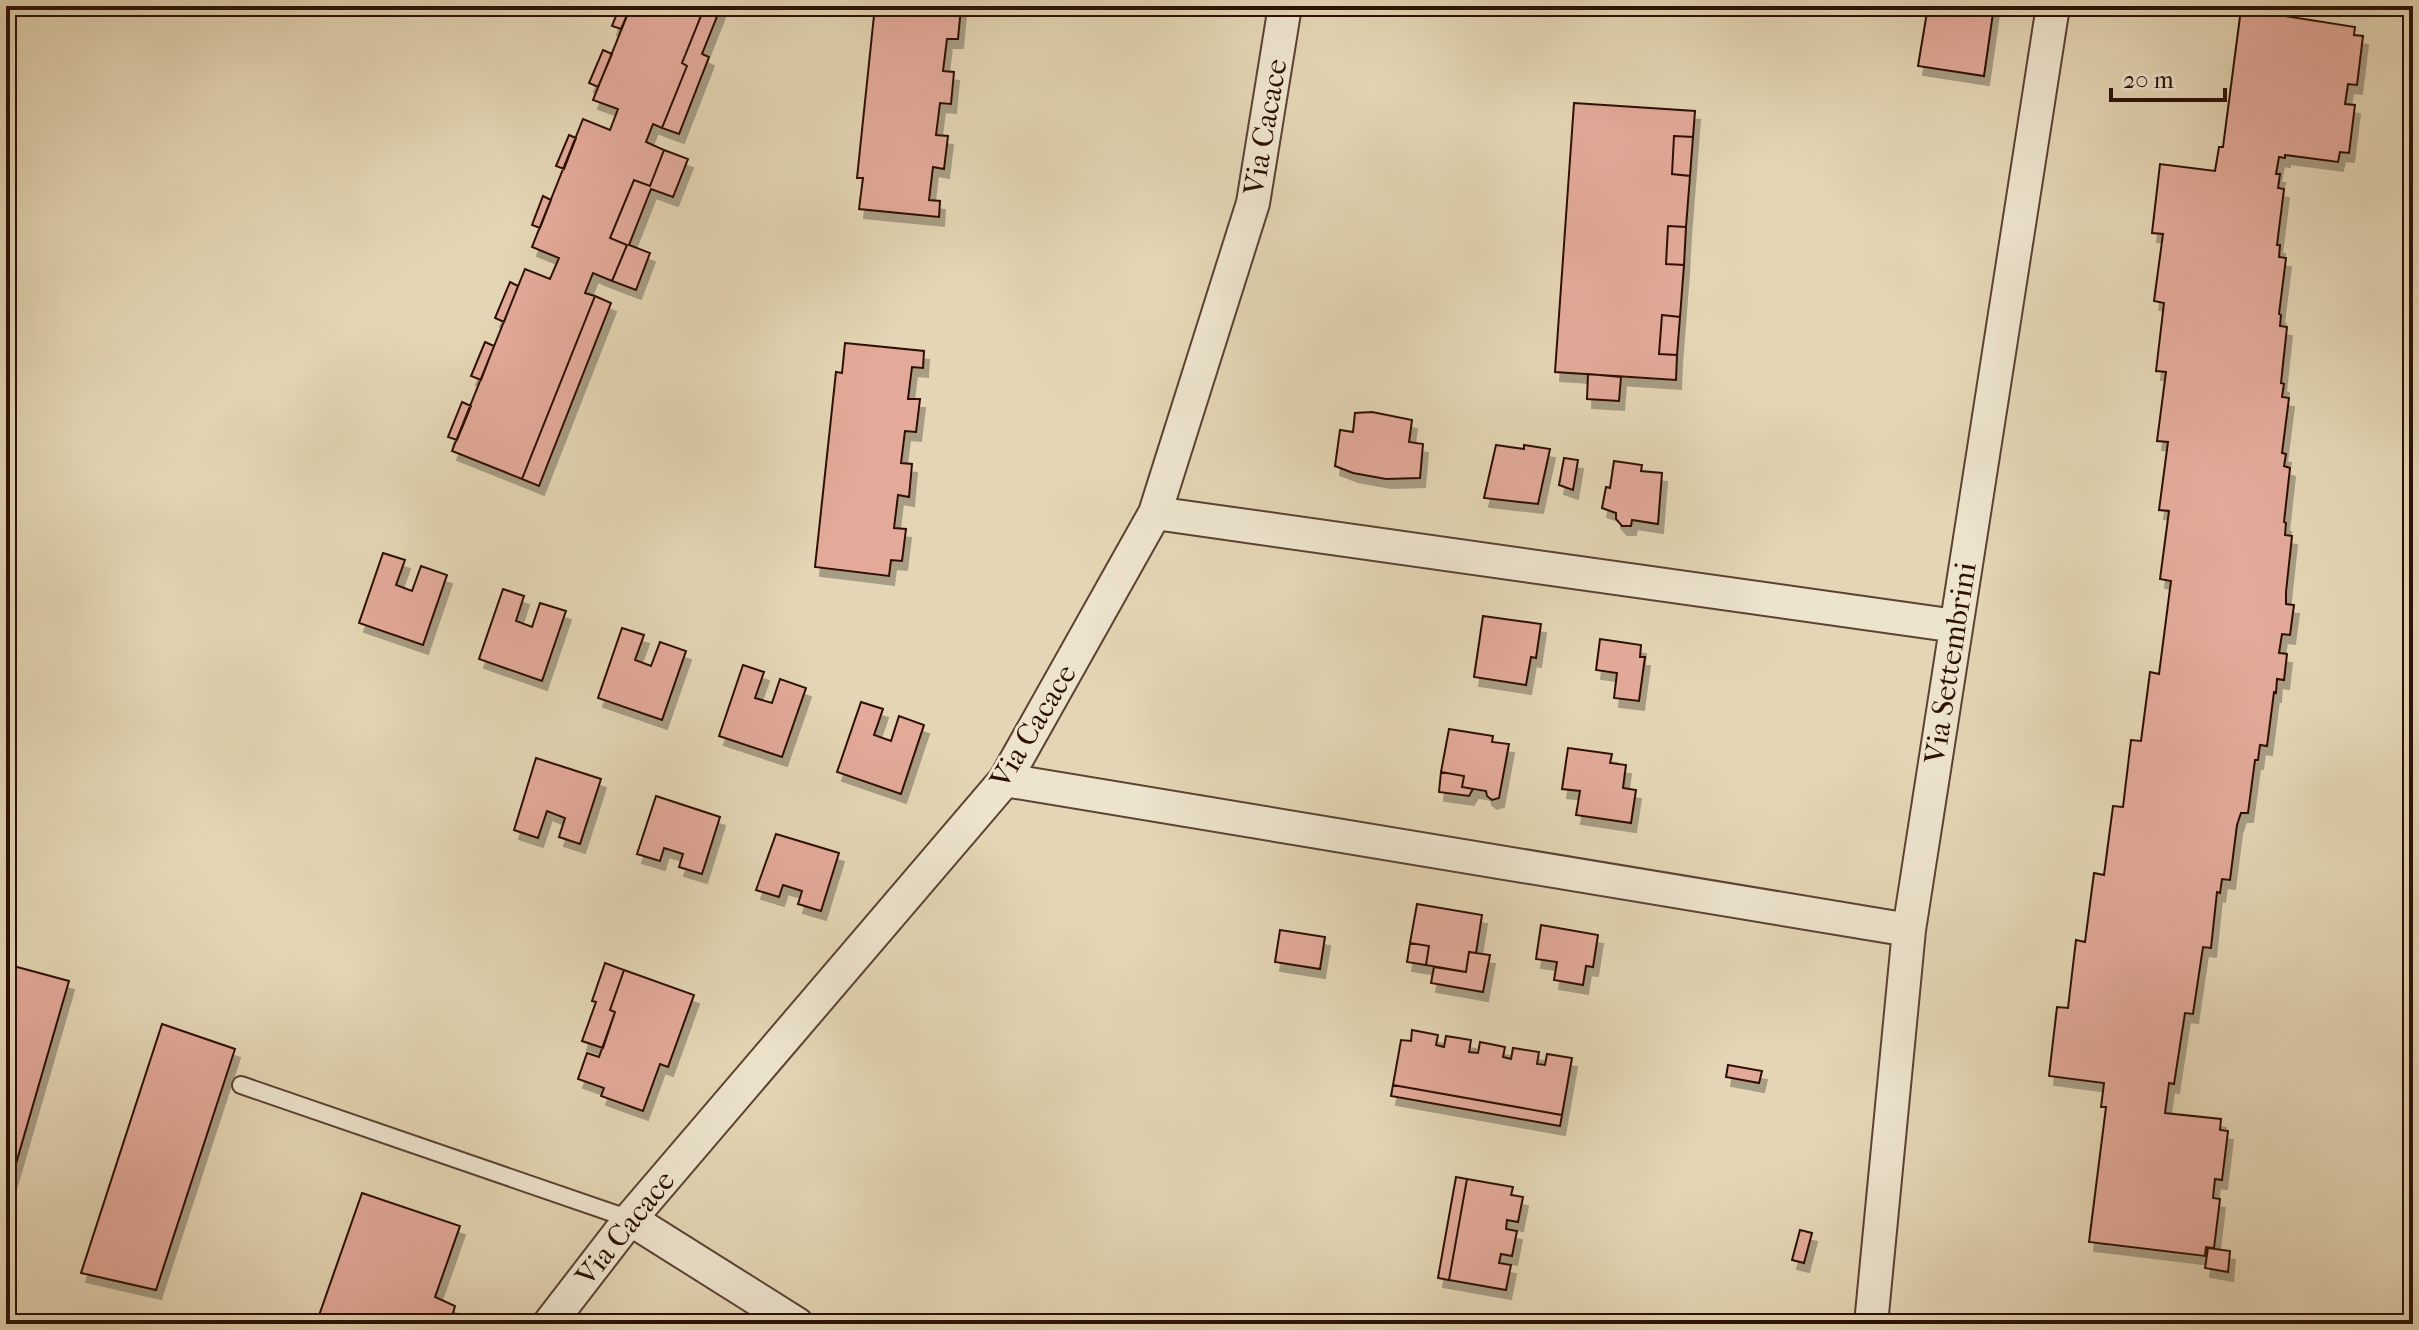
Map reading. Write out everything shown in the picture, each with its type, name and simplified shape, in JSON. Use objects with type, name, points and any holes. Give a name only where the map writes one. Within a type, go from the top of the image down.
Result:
[{"type":"street","name":"Via Cacace","points":[[549,1324],[630,1219],[1005,780],[1155,513],[1253,203],[1285,6]]},
{"type":"street","name":"Via Settembrini","points":[[1871,1324],[1909,930],[2053,6]]},
{"type":"street","points":[[1155,513],[1956,626]]},
{"type":"street","points":[[1005,780],[1909,930]]},
{"type":"street","points":[[630,1219],[797,1324]]},
{"type":"lane","points":[[241,1085],[630,1219]]},
{"type":"building","points":[[620,6],[631,6],[621,29],[612,26]]},
{"type":"building","points":[[631,6],[705,6],[682,63],[687,66],[662,128],[653,124],[646,142],[664,150],[650,186],[634,180],[610,238],[627,245],[612,281],[593,273],[585,293],[595,296],[522,479],[452,451],[525,269],[550,279],[559,258],[532,247],[583,119],[610,130],[618,109],[593,100]]},
{"type":"building","points":[[705,6],[720,9],[702,54],[709,57],[679,134],[662,128],[687,66],[682,63]]},
{"type":"building","points":[[875,6],[961,7],[958,39],[947,39],[943,71],[954,72],[951,104],[940,103],[936,135],[948,136],[944,169],[933,167],[929,200],[940,201],[939,217],[859,209],[863,178],[857,178]]},
{"type":"building","points":[[1928,6],[1994,6],[1984,76],[1918,66]]},
{"type":"building","points":[[2241,9],[2355,27],[2354,35],[2363,36],[2357,85],[2348,84],[2345,104],[2355,105],[2349,153],[2340,152],[2338,162],[2285,155],[2285,158],[2279,157],[2276,174],[2280,174],[2278,188],[2284,189],[2277,245],[2280,245],[2279,257],[2286,258],[2279,314],[2280,326],[2287,327],[2282,397],[2289,398],[2282,453],[2286,454],[2284,466],[2290,468],[2285,535],[2292,536],[2286,604],[2294,605],[2290,635],[2282,634],[2279,653],[2287,654],[2284,680],[2277,679],[2267,746],[2260,745],[2248,813],[2241,813],[2237,825],[2230,880],[2222,879],[2220,893],[2217,892],[2211,948],[2203,947],[2193,1014],[2185,1013],[2174,1084],[2169,1083],[2165,1113],[2221,1119],[2220,1130],[2228,1131],[2222,1180],[2215,1179],[2213,1198],[2220,1199],[2214,1248],[2206,1247],[2205,1256],[2089,1242],[2106,1107],[2101,1107],[2104,1083],[2049,1076],[2057,1007],[2068,1008],[2076,940],[2085,942],[2094,873],[2104,875],[2113,806],[2123,807],[2131,740],[2141,741],[2150,672],[2159,674],[2171,581],[2160,579],[2169,511],[2159,510],[2168,442],[2157,441],[2166,372],[2156,371],[2164,303],[2154,301],[2163,234],[2152,233],[2160,164],[2215,171],[2219,147],[2223,147]]},
{"type":"building","points":[[603,50],[612,54],[598,87],[589,83]]},
{"type":"building","points":[[1574,103],[1695,111],[1693,137],[1674,136],[1672,174],[1690,176],[1686,227],[1668,226],[1666,264],[1684,265],[1680,317],[1662,315],[1659,354],[1677,355],[1676,380],[1555,372]]},
{"type":"building","points":[[569,135],[576,138],[564,169],[556,166]]},
{"type":"building","points":[[1674,136],[1693,137],[1690,176],[1672,174]]},
{"type":"building","points":[[664,150],[688,159],[673,197],[651,189],[629,245],[650,253],[636,290],[612,281],[627,245],[610,238],[634,180],[650,186]]},
{"type":"building","points":[[543,196],[551,200],[540,228],[532,225]]},
{"type":"building","points":[[1668,226],[1686,227],[1684,265],[1666,264]]},
{"type":"building","points":[[510,282],[518,286],[504,322],[495,318]]},
{"type":"building","points":[[595,296],[611,303],[539,486],[522,479]]},
{"type":"building","points":[[1662,315],[1680,317],[1677,355],[1659,354]]},
{"type":"building","points":[[485,342],[494,346],[481,380],[471,376]]},
{"type":"building","points":[[845,343],[924,351],[923,368],[912,367],[908,399],[920,399],[916,432],[905,431],[901,463],[912,464],[909,497],[898,495],[894,528],[906,529],[902,561],[891,560],[889,576],[815,567],[836,372],[842,373]]},
{"type":"building","points":[[1588,374],[1621,377],[1619,401],[1587,399]]},
{"type":"building","points":[[462,402],[471,406],[457,440],[448,437]]},
{"type":"building","points":[[1372,412],[1412,420],[1409,442],[1423,444],[1420,478],[1386,479],[1335,466],[1340,430],[1353,432],[1355,413]]},
{"type":"building","points":[[1496,445],[1550,449],[1538,504],[1484,498]]},
{"type":"building","points":[[1564,458],[1578,460],[1573,490],[1559,485]]},
{"type":"building","points":[[1614,461],[1642,465],[1641,471],[1662,473],[1658,524],[1632,520],[1631,526],[1622,526],[1616,519],[1616,513],[1602,508],[1606,487],[1610,488]]},
{"type":"building","points":[[383,553],[405,560],[396,585],[412,591],[421,566],[447,575],[423,645],[359,623]]},
{"type":"building","points":[[503,589],[524,596],[516,621],[532,627],[540,603],[566,611],[542,681],[479,659]]},
{"type":"building","points":[[1483,616],[1541,624],[1536,658],[1531,657],[1526,685],[1474,677]]},
{"type":"building","points":[[622,628],[644,635],[635,660],[651,666],[660,642],[686,651],[662,720],[598,698]]},
{"type":"building","points":[[1600,639],[1641,645],[1640,657],[1645,657],[1639,701],[1614,698],[1617,673],[1596,670]]},
{"type":"building","points":[[743,665],[764,672],[755,698],[772,703],[780,679],[806,688],[782,757],[719,736]]},
{"type":"building","points":[[861,702],[883,709],[874,735],[891,741],[899,716],[924,725],[901,794],[837,772]]},
{"type":"building","points":[[1449,729],[1493,736],[1492,742],[1509,744],[1499,798],[1492,800],[1486,791],[1462,787],[1464,776],[1441,772]]},
{"type":"building","points":[[1568,748],[1612,754],[1610,763],[1626,765],[1623,788],[1636,790],[1631,823],[1576,815],[1580,791],[1562,789]]},
{"type":"building","points":[[536,758],[601,779],[580,844],[559,837],[565,818],[547,811],[538,838],[514,830]]},
{"type":"building","points":[[1441,772],[1464,776],[1462,787],[1473,789],[1469,796],[1439,792]]},
{"type":"building","points":[[656,796],[720,817],[702,874],[679,867],[683,854],[664,848],[660,861],[637,854]]},
{"type":"building","points":[[776,834],[839,853],[821,911],[798,904],[802,891],[783,885],[779,897],[756,890]]},
{"type":"building","points":[[1417,904],[1482,915],[1476,953],[1469,952],[1466,972],[1426,965],[1429,946],[1410,943]]},
{"type":"building","points":[[1541,925],[1598,935],[1593,967],[1586,966],[1583,985],[1554,980],[1557,962],[1536,959]]},
{"type":"building","points":[[1280,930],[1325,937],[1320,969],[1275,962]]},
{"type":"building","points":[[1410,943],[1429,946],[1426,965],[1407,962]]},
{"type":"building","points":[[1469,952],[1490,955],[1483,992],[1431,983],[1434,967],[1466,972]]},
{"type":"building","points":[[605,963],[624,970],[610,1010],[615,1012],[603,1048],[582,1041]]},
{"type":"building","points":[[6,964],[69,981],[6,1198]]},
{"type":"building","points":[[624,970],[694,995],[668,1067],[660,1064],[643,1111],[601,1096],[604,1088],[578,1079],[587,1053],[599,1057],[615,1012],[610,1010]]},
{"type":"building","points":[[162,1024],[235,1049],[156,1290],[81,1273]]},
{"type":"building","points":[[1412,1030],[1438,1035],[1436,1045],[1444,1047],[1446,1036],[1471,1040],[1469,1052],[1478,1053],[1480,1042],[1505,1047],[1503,1057],[1511,1059],[1513,1048],[1539,1052],[1537,1064],[1545,1065],[1547,1054],[1572,1058],[1562,1115],[1393,1085],[1401,1040],[1411,1041]]},
{"type":"building","points":[[1728,1065],[1762,1071],[1759,1083],[1726,1077]]},
{"type":"building","points":[[1393,1085],[1562,1115],[1560,1126],[1391,1096]]},
{"type":"building","points":[[1456,1177],[1467,1179],[1449,1280],[1438,1278]]},
{"type":"building","points":[[1467,1179],[1513,1187],[1511,1195],[1523,1197],[1518,1222],[1507,1220],[1506,1229],[1517,1231],[1512,1256],[1501,1254],[1499,1263],[1511,1265],[1506,1290],[1449,1280]]},
{"type":"building","points":[[362,1193],[460,1226],[435,1297],[455,1306],[450,1324],[316,1324]]},
{"type":"building","points":[[1800,1230],[1812,1233],[1804,1263],[1792,1260]]},
{"type":"building","points":[[2208,1248],[2230,1251],[2228,1272],[2205,1268]]},
{"type":"building","points":[[1453,1318],[1486,1324],[1452,1324]]}]
